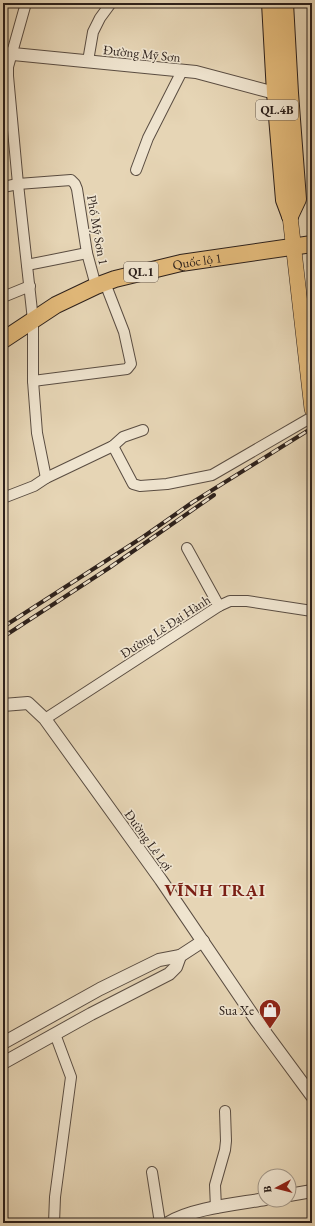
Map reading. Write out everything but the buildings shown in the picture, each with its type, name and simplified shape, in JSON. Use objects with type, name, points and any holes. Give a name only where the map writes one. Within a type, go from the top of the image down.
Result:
[{"type":"highway","name":"QL.4B","points":[[270,3],[282,93]]},
{"type":"highway","name":"QL.4B","points":[[285,3],[282,93],[284,200],[290,216]]},
{"type":"highway","name":"Quốc lộ 1","points":[[3,340],[56,304],[100,284],[128,275],[181,262],[312,244]]},
{"type":"main road","points":[[290,216],[312,410]]},
{"type":"street","points":[[26,3],[8,54],[8,76],[33,320],[33,381],[37,433],[46,478]]},
{"type":"street","points":[[88,61],[93,32],[100,18],[111,3]]},
{"type":"street","name":"Đường Mỹ Sơn","points":[[8,54],[196,72],[282,93]]},
{"type":"street","points":[[136,170],[148,138],[182,71]]},
{"type":"street","name":"Phố Mỹ Sơn 1","points":[[18,184],[71,180],[75,184],[87,253],[100,284],[124,332],[130,364],[127,369],[33,381]]},
{"type":"street","points":[[3,186],[18,184]]},
{"type":"street","points":[[27,264],[87,253]]},
{"type":"street","points":[[3,297],[30,286]]},
{"type":"street","points":[[113,446],[133,484],[140,486],[167,484],[212,475],[312,417]]},
{"type":"street","points":[[3,498],[30,488],[46,478],[113,446],[123,437],[143,430]]},
{"type":"street","points":[[187,548],[219,606]]},
{"type":"street","name":"Đường Lê Đại Hành","points":[[45,719],[219,606],[230,601],[247,601],[312,610]]},
{"type":"street","name":"Đường Lê Lợi","points":[[3,705],[28,703],[45,719],[203,940],[256,1020],[312,1096]]},
{"type":"street","points":[[20,1054],[7,1041],[100,989],[159,960],[180,956],[203,940]]},
{"type":"street","points":[[3,1063],[110,1004],[169,974],[176,967],[180,956]]},
{"type":"street","points":[[100,989],[110,1004]]},
{"type":"street","points":[[54,1223],[55,1198],[72,1077],[55,1034]]},
{"type":"street","points":[[216,1208],[215,1185],[225,1150],[226,1141],[225,1111]]},
{"type":"street","points":[[152,1172],[160,1223]]},
{"type":"street","points":[[297,1193],[312,1191]]},
{"type":"street","points":[[168,1223],[183,1215],[257,1200]]},
{"type":"railway","points":[[3,627],[143,537],[193,502],[312,428]]},
{"type":"railway","points":[[3,637],[109,568],[214,495]]},
{"type":"place","name":"Sua Xe","points":[[270,1030]]},
{"type":"district","name":"VĨNH TRẠI","points":[[215,890]]}]
